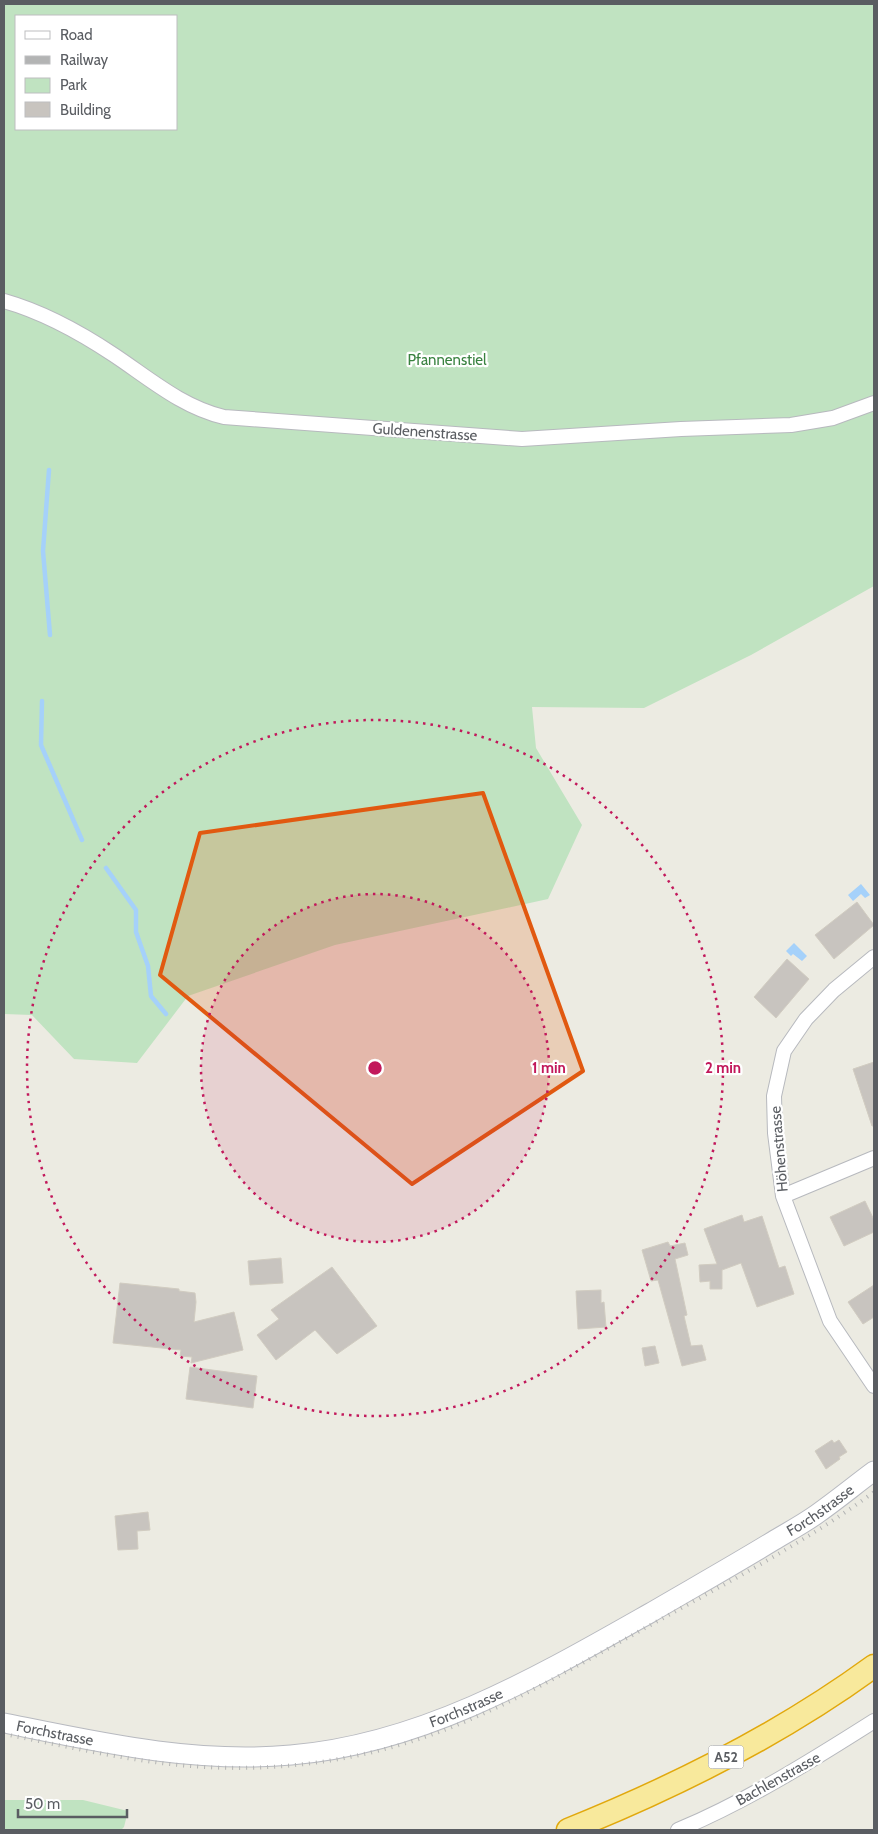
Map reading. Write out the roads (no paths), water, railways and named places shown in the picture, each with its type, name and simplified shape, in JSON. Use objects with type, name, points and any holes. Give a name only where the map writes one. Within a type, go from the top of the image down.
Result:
[{"type":"highway","name":"A52","points":[[568,1830],[654,1793],[727,1757],[801,1714],[874,1666]]},
{"type":"highway","name":"A52","points":[[604,1830],[640,1815],[727,1773],[802,1730],[874,1682]]},
{"type":"main road","name":"Forchstrasse","points":[[4,1723],[138,1748],[229,1757],[261,1757],[307,1753],[388,1737],[437,1722],[510,1689],[599,1642],[816,1515],[874,1471]]},
{"type":"street","name":"Guldenenstrasse","points":[[4,301],[25,308],[70,329],[114,355],[176,398],[208,414],[224,417],[522,439],[681,429],[791,425],[833,418],[874,403]]},
{"type":"street","name":"Höhenstrasse","points":[[874,958],[834,990],[806,1019],[784,1051],[774,1096],[775,1134],[783,1196],[830,1321],[874,1386]]},
{"type":"street","points":[[783,1196],[874,1158]]},
{"type":"street","name":"Bachlenstrasse","points":[[678,1830],[704,1819],[795,1771],[874,1721]]},
{"type":"water","points":[[861,884],[870,895],[865,898],[861,894],[853,901],[848,895]]},
{"type":"water","points":[[794,943],[807,956],[802,961],[793,954],[791,956],[786,951]]},
{"type":"waterway","points":[[49,470],[43,551],[50,635]]},
{"type":"waterway","points":[[42,701],[41,745],[82,840]]},
{"type":"waterway","points":[[106,868],[136,910],[136,932],[148,966],[151,996],[166,1014]]},
{"type":"railway","points":[[4,1734],[153,1762],[238,1768],[273,1767],[341,1759],[407,1743],[471,1719],[560,1675],[791,1546],[874,1492]]},
{"type":"park label","name":"Pfannenstiel","points":[[447,360]]}]
